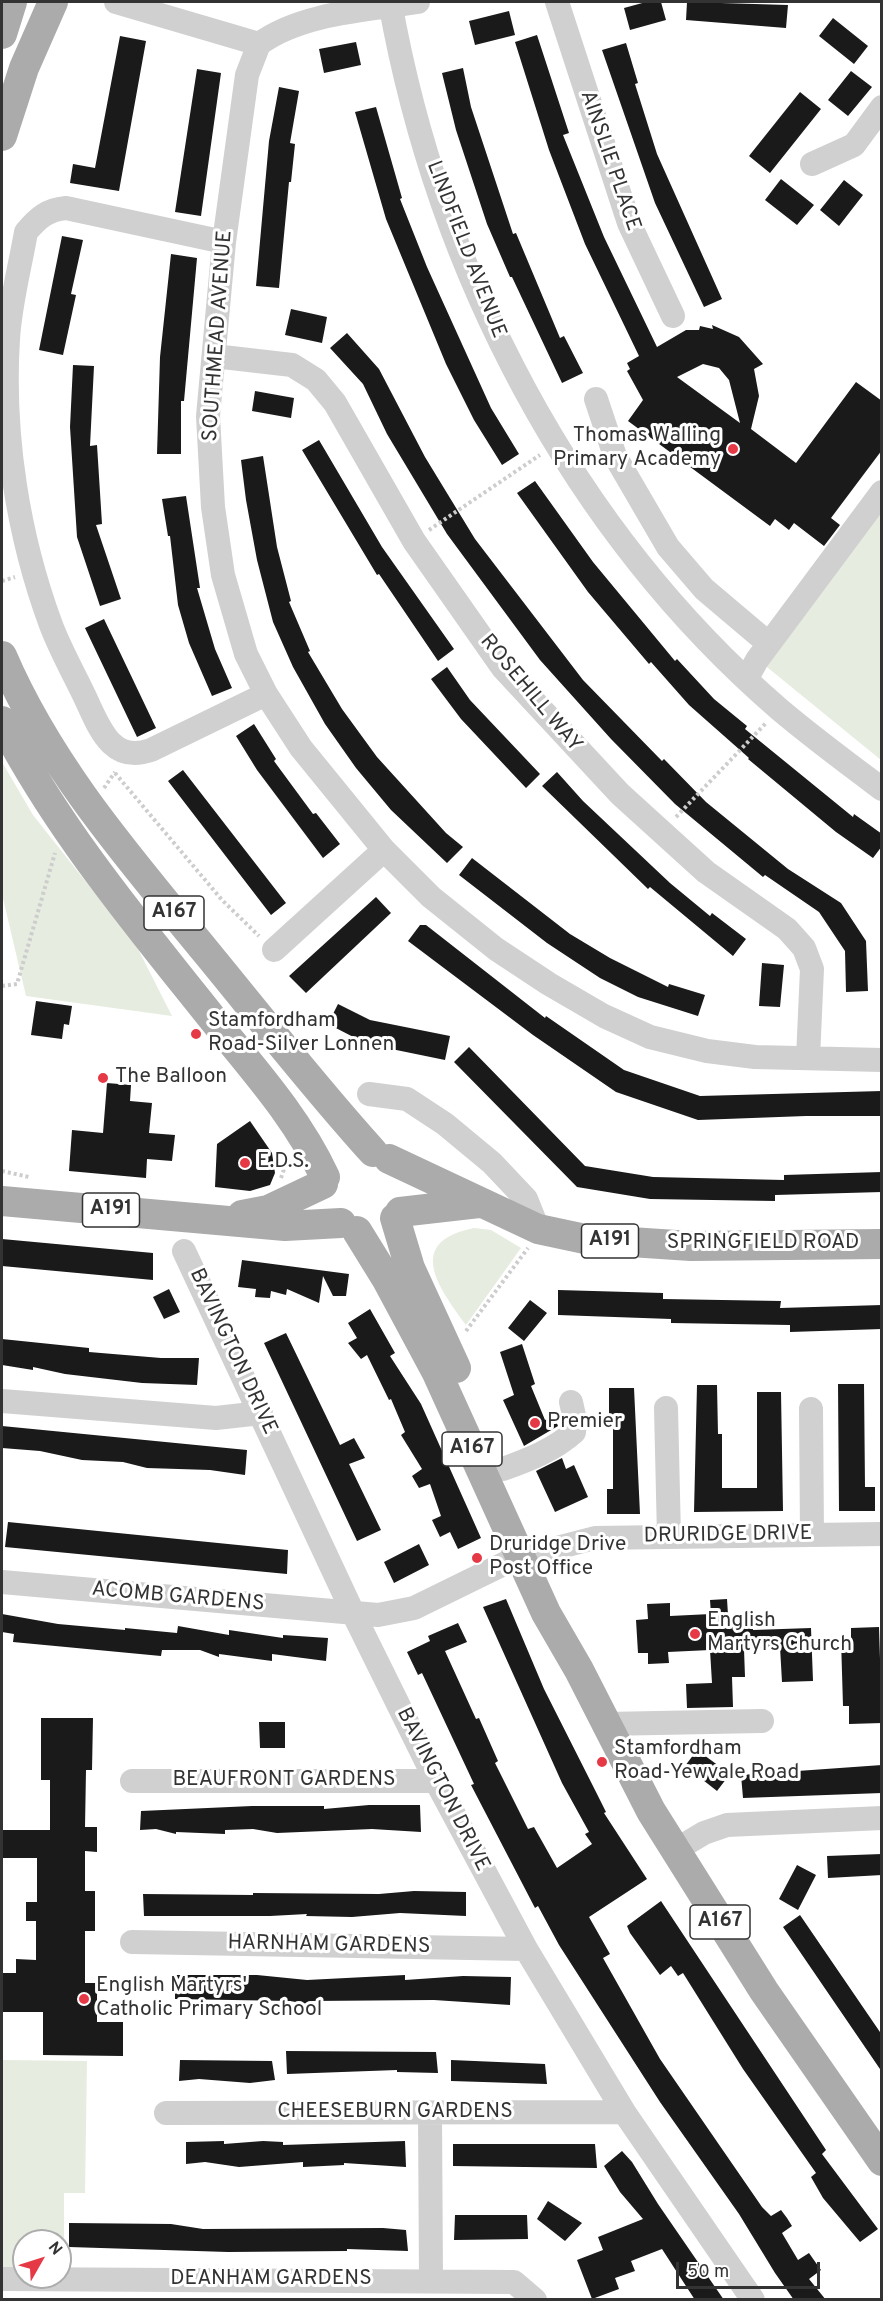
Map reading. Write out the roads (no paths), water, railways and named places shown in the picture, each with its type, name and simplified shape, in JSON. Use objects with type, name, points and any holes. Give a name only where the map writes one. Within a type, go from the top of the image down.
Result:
[{"type":"main road","points":[[2,34],[12,2]]},
{"type":"main road","points":[[2,136],[24,68],[53,2]]},
{"type":"main road","name":"A167","points":[[2,656],[19,696],[39,731],[92,812],[313,1083],[381,1155]]},
{"type":"main road","name":"A167","points":[[2,721],[57,814],[101,875],[304,1136],[324,1181]]},
{"type":"main road","points":[[397,1215],[405,1192],[401,1173],[381,1155],[356,1151],[339,1158],[324,1181],[328,1205],[349,1227],[378,1230],[397,1215],[482,1203]]},
{"type":"main road","name":"SPRINGFIELD ROAD","points":[[381,1155],[538,1229],[585,1239],[691,1246],[882,1244]]},
{"type":"main road","name":"A191","points":[[221,1219],[268,1210],[324,1181]]},
{"type":"main road","name":"A191","points":[[2,1201],[285,1226],[349,1227]]},
{"type":"main road","name":"A167","points":[[397,1215],[410,1268],[503,1469],[531,1554]]},
{"type":"main road","name":"A167","points":[[349,1227],[386,1278],[531,1554],[563,1609],[579,1670],[605,1724],[674,1851],[764,1991],[882,2161]]},
{"type":"street","points":[[116,2],[259,44],[275,32],[296,24],[390,4],[418,2]]},
{"type":"street","name":"AINSLIE PLACE","points":[[557,2],[628,223],[673,316]]},
{"type":"street","name":"LINDFIELD AVENUE","points":[[390,4],[413,109],[475,289],[516,378],[555,445],[646,572],[716,649],[779,709],[882,789]]},
{"type":"street","name":"SOUTHMEAD AVENUE","points":[[259,44],[247,75],[224,242],[208,416],[213,507],[223,575],[246,654],[266,694],[301,748],[384,850],[431,897],[496,949],[549,984],[604,1016],[650,1037],[707,1052],[755,1057],[882,1060]]},
{"type":"street","points":[[812,164],[854,145],[882,107]]},
{"type":"street","points":[[224,242],[66,208],[50,209],[37,220],[26,232],[8,339],[10,442],[21,522],[51,627],[101,730],[114,746],[125,754],[138,755],[266,694]]},
{"type":"street","name":"ROSEHILL WAY","points":[[214,356],[292,365],[316,380],[335,403],[414,541],[503,668],[575,748],[662,832],[705,872],[787,929],[804,948],[812,969],[808,1058]]},
{"type":"street","points":[[596,399],[615,456],[668,547],[704,589],[769,644]]},
{"type":"street","points":[[747,678],[769,644],[882,492]]},
{"type":"street","points":[[604,516],[636,495]]},
{"type":"street","points":[[716,649],[739,618]]},
{"type":"street","points":[[274,951],[384,850]]},
{"type":"street","points":[[369,1094],[407,1099],[445,1124],[492,1163],[526,1199],[538,1229]]},
{"type":"street","name":"BAVINGTON DRIVE","points":[[184,1251],[354,1615],[436,1781],[526,1949],[624,2112],[753,2300]]},
{"type":"street","points":[[2,1401],[216,1418],[261,1413]]},
{"type":"street","points":[[503,1469],[531,1459],[565,1440],[574,1432],[575,1420],[571,1402]]},
{"type":"street","points":[[666,1408],[669,1537]]},
{"type":"street","points":[[811,1409],[812,1535]]},
{"type":"street","name":"DRURIDGE DRIVE","points":[[354,1615],[378,1615],[414,1608],[531,1554],[594,1539],[812,1535],[881,1539]]},
{"type":"street","name":"ACOMB GARDENS","points":[[2,1582],[354,1615]]},
{"type":"street","points":[[605,1724],[762,1721]]},
{"type":"street","name":"BEAUFRONT GARDENS","points":[[132,1781],[436,1781]]},
{"type":"street","points":[[674,1851],[704,1833],[727,1825],[882,1818]]},
{"type":"street","name":"HARNHAM GARDENS","points":[[132,1942],[526,1949]]},
{"type":"street","name":"CHEESEBURN GARDENS","points":[[166,2113],[624,2112]]},
{"type":"street","points":[[430,2113],[431,2281]]},
{"type":"street","name":"DEANHAM GARDENS","points":[[2,2279],[514,2282],[535,2300]]},
{"type":"place","name":"Thomas Walling Primary Academy","points":[[733,449]]},
{"type":"place","name":"Stamfordham Road-Silver Lonnen","points":[[196,1034]]},
{"type":"place","name":"The Balloon","points":[[103,1078]]},
{"type":"place","name":"E.D.S.","points":[[245,1163]]},
{"type":"place","name":"Premier","points":[[535,1423]]},
{"type":"place","name":"Druridge Drive Post Office","points":[[477,1558]]},
{"type":"place","name":"English Martyrs Church","points":[[695,1634]]},
{"type":"place","name":"Stamfordham Road-Yewvale Road","points":[[602,1762]]},
{"type":"place","name":"English Martyrs' Catholic Primary School","points":[[84,1999]]}]
